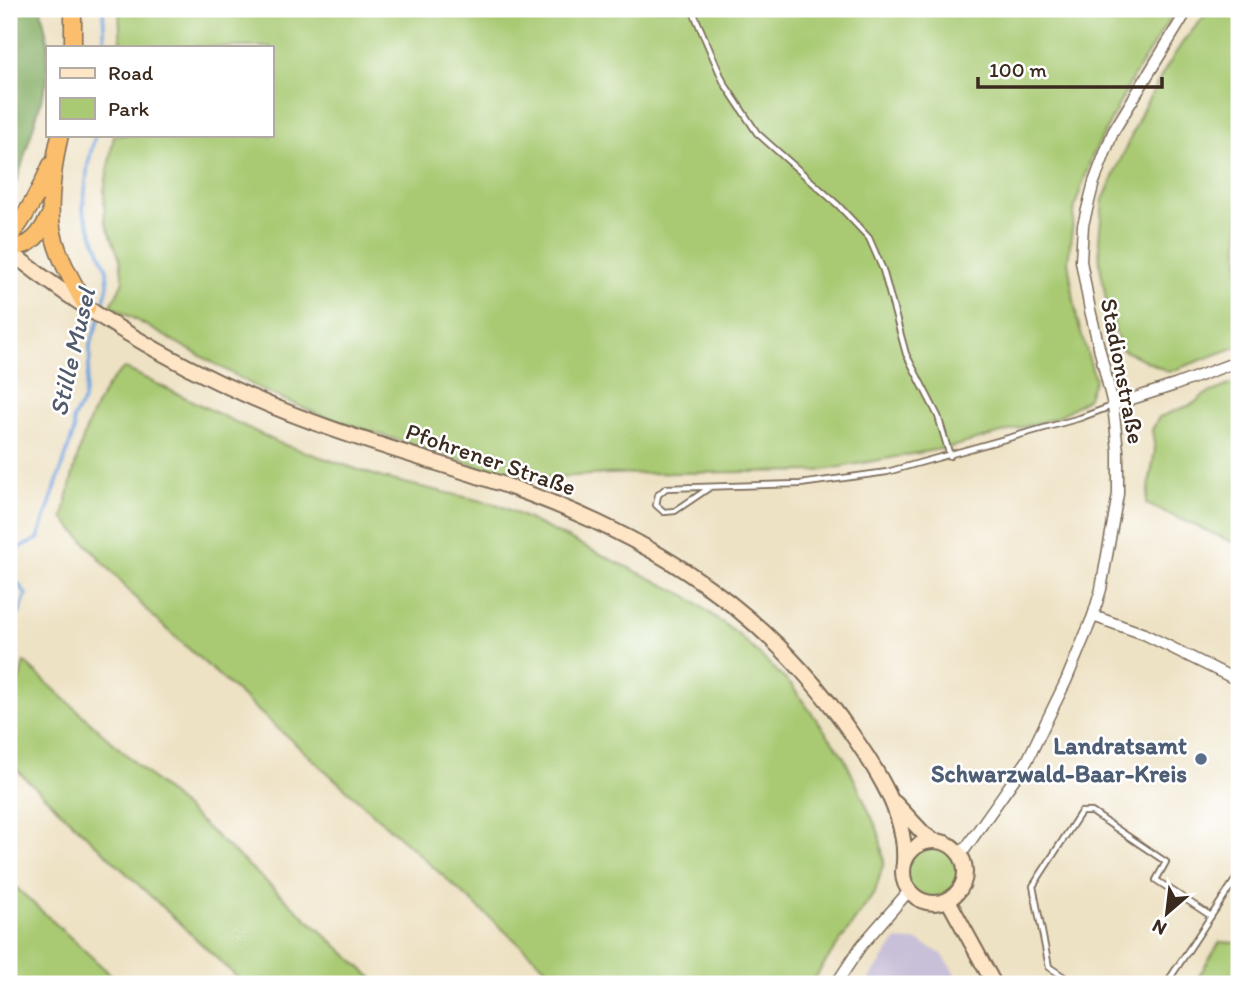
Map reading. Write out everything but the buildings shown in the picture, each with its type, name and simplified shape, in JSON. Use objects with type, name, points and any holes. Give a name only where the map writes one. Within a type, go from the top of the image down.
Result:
[{"type":"highway","points":[[73,9],[73,46]]},
{"type":"highway","points":[[60,136],[51,212],[52,230],[66,271],[87,308]]},
{"type":"highway","points":[[9,238],[37,198],[56,153]]},
{"type":"highway","points":[[9,249],[30,243],[42,232],[51,212]]},
{"type":"main road","name":"Pfohrener Straße","points":[[9,249],[87,308],[213,380],[331,429],[545,500],[608,526],[667,558],[750,619],[798,665],[845,724],[890,798],[934,841]]},
{"type":"main road","name":"Pfohrener Straße","points":[[890,798],[905,845],[904,862]]},
{"type":"main road","points":[[934,841],[954,848],[960,856],[965,865],[965,876],[957,894],[948,900],[929,903],[908,892],[902,873],[904,862],[916,846],[934,841]]},
{"type":"main road","points":[[948,900],[994,984]]},
{"type":"street","name":"Stadionstraße","points":[[960,856],[1027,761],[1066,681],[1093,616],[1101,589],[1118,494],[1118,451],[1112,405],[1081,261],[1083,225],[1094,182],[1113,132],[1188,9]]},
{"type":"street","points":[[1112,405],[1239,361]]},
{"type":"street","points":[[1093,616],[1144,634],[1239,681]]},
{"type":"street","points":[[836,984],[861,946],[908,892]]},
{"type":"lane","points":[[692,9],[724,83],[757,133],[838,205],[869,238],[883,270],[906,354],[938,416],[950,456]]},
{"type":"lane","points":[[709,488],[675,511],[664,512],[656,505],[658,495],[667,488],[800,484],[887,472],[1080,418],[1112,405]]},
{"type":"lane","points":[[1075,984],[1049,967],[1033,886],[1081,812],[1091,812],[1166,862],[1156,880],[1211,916]]},
{"type":"lane","points":[[1166,984],[1239,874]]},
{"type":"shaded area","points":[[896,940],[918,941],[942,954],[962,984],[866,984]]},
{"type":"green space","points":[[9,9],[41,9],[49,46],[46,46],[46,84],[17,181],[9,180]]},
{"type":"green space","points":[[119,9],[1176,9],[1133,77],[1092,157],[1075,206],[1068,261],[1077,319],[1095,379],[1087,399],[1056,418],[951,447],[818,471],[609,474],[518,479],[320,415],[264,391],[111,306],[123,281],[120,259],[105,220],[104,191],[114,136],[273,136],[273,46],[121,46]]},
{"type":"green space","points":[[1210,9],[1239,9],[1239,346],[1169,372],[1121,349],[1107,305],[1100,265],[1099,239],[1103,200],[1143,109],[1163,73],[1182,43]]},
{"type":"green space","points":[[124,368],[279,443],[383,478],[499,505],[687,596],[740,636],[791,685],[844,757],[879,833],[884,862],[875,892],[810,984],[564,984],[151,615],[63,518],[77,458],[91,417],[111,381]]},
{"type":"green space","points":[[1239,381],[1239,545],[1146,504],[1155,450],[1152,430],[1159,417]]},
{"type":"green space","points":[[24,662],[379,984],[244,984],[19,772],[9,756],[9,721]]},
{"type":"green space","points":[[933,845],[952,853],[960,872],[952,891],[933,899],[914,891],[906,872],[914,853]]},
{"type":"green space","points":[[9,881],[121,984],[9,984]]},
{"type":"green space","points":[[1220,942],[1239,943],[1239,967],[1229,984],[1194,984]]},
{"type":"waterway","name":"Stille Musel","points":[[103,9],[105,46]]},
{"type":"waterway","name":"Stille Musel","points":[[95,136],[88,164],[83,210],[107,270],[108,285],[101,312]]},
{"type":"waterway","name":"Stille Musel","points":[[9,559],[14,550],[38,539],[74,431],[73,419],[84,400],[90,345],[99,320]]},
{"type":"waterway","name":"Stille Musel","points":[[9,565],[13,577],[26,594],[19,614],[9,623]]},
{"type":"place","name":"Landratsamt Schwarzwald-Baar-Kreis","points":[[1201,759]]}]
